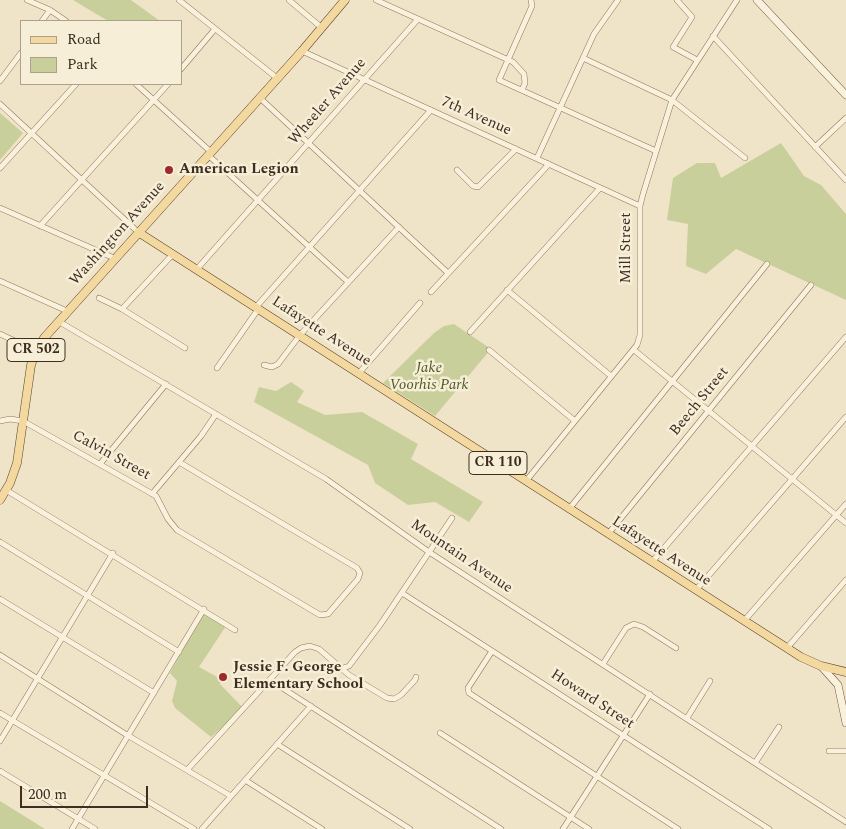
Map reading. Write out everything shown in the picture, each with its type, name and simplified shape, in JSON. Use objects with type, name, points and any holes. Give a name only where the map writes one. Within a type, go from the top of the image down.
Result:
[{"type":"main road","name":"Washington Avenue","points":[[3,493],[17,463],[36,351],[58,321],[260,98],[345,0]]},
{"type":"main road","points":[[757,0],[846,95]]},
{"type":"main road","name":"Lafayette Avenue","points":[[138,232],[787,648],[823,667],[846,672]]},
{"type":"main road","name":"CR 110","points":[[823,667],[835,680],[844,699],[846,723]]},
{"type":"street","points":[[27,0],[50,10],[65,20]]},
{"type":"street","points":[[179,0],[277,78]]},
{"type":"street","points":[[290,0],[322,28]]},
{"type":"street","points":[[376,0],[508,59],[518,66],[524,74],[525,83],[522,90]]},
{"type":"street","points":[[531,0],[532,6],[499,80],[656,150]]},
{"type":"street","points":[[537,158],[594,34],[618,0]]},
{"type":"street","points":[[677,0],[692,17],[673,47],[698,60]]},
{"type":"street","name":"Mill Street","points":[[526,481],[634,350],[640,335],[640,206],[656,150],[672,100],[737,0]]},
{"type":"street","points":[[43,20],[50,10]]},
{"type":"street","name":"Wheeler Avenue","points":[[197,269],[418,19]]},
{"type":"street","points":[[182,68],[215,29]]},
{"type":"street","points":[[713,36],[846,180]]},
{"type":"street","name":"7th Avenue","points":[[302,51],[640,206]]},
{"type":"street","points":[[0,81],[20,54]]},
{"type":"street","points":[[583,58],[672,100],[745,158]]},
{"type":"street","points":[[0,168],[75,85]]},
{"type":"street","points":[[137,85],[258,200],[348,282]]},
{"type":"street","points":[[40,226],[81,178],[167,85]]},
{"type":"street","points":[[260,98],[448,273]]},
{"type":"street","name":"Lafayette Avenue","points":[[0,104],[138,232]]},
{"type":"street","points":[[218,368],[257,308],[431,110]]},
{"type":"street","points":[[815,147],[846,118]]},
{"type":"street","points":[[457,170],[472,186],[478,187],[516,149]]},
{"type":"street","points":[[431,292],[549,164]]},
{"type":"street","points":[[470,332],[600,188]]},
{"type":"street","points":[[0,208],[114,258]]},
{"type":"street","points":[[264,365],[272,367],[278,364],[300,335],[399,227]]},
{"type":"street","points":[[122,309],[173,254]]},
{"type":"street","points":[[569,509],[767,264]]},
{"type":"street","points":[[0,281],[67,311]]},
{"type":"street","name":"Beech Street","points":[[608,534],[811,286]]},
{"type":"street","points":[[507,290],[611,376]]},
{"type":"street","points":[[99,298],[122,309],[185,348]]},
{"type":"street","points":[[359,373],[420,303]]},
{"type":"street","name":"Mountain Avenue","points":[[58,321],[339,487],[429,552],[846,822]]},
{"type":"street","points":[[0,334],[36,351]]},
{"type":"street","points":[[652,562],[846,337]]},
{"type":"street","points":[[489,350],[575,421]]},
{"type":"street","points":[[634,350],[846,523]]},
{"type":"street","points":[[100,464],[166,384]]},
{"type":"street","points":[[152,494],[216,414]]},
{"type":"street","points":[[696,590],[846,417]]},
{"type":"street","name":"Calvin Street","points":[[0,421],[10,419],[23,421],[156,496],[168,519],[178,530],[322,615],[328,614],[360,576],[357,568],[179,462]]},
{"type":"street","points":[[3,493],[113,554],[235,630]]},
{"type":"street","points":[[744,621],[846,504]]},
{"type":"street","points":[[343,668],[349,666],[452,518]]},
{"type":"street","points":[[0,542],[179,652]]},
{"type":"street","points":[[0,741],[113,554]]},
{"type":"street","points":[[787,648],[846,580]]},
{"type":"street","name":"Howard Street","points":[[402,592],[769,829]]},
{"type":"street","points":[[0,599],[154,693]]},
{"type":"street","points":[[72,829],[204,609]]},
{"type":"street","points":[[603,664],[626,628],[634,624],[643,627],[676,648]]},
{"type":"street","points":[[187,770],[297,650],[306,647],[318,649],[332,662],[343,668],[349,675],[391,699],[402,696],[416,677]]},
{"type":"street","points":[[492,650],[468,690],[678,829]]},
{"type":"street","points":[[0,655],[128,735],[231,796]]},
{"type":"street","points":[[270,680],[501,829]]},
{"type":"street","points":[[687,718],[710,682]]},
{"type":"street","points":[[563,829],[650,694]]},
{"type":"street","points":[[202,829],[311,706]]},
{"type":"street","points":[[0,713],[194,829]]},
{"type":"street","points":[[756,763],[779,727]]},
{"type":"street","points":[[440,733],[589,829]]},
{"type":"street","points":[[277,744],[410,829]]},
{"type":"street","points":[[828,750],[846,751]]},
{"type":"street","points":[[0,771],[95,829]]},
{"type":"street","points":[[245,780],[322,829]]},
{"type":"green space","points":[[73,0],[131,0],[159,20],[106,20]]},
{"type":"green space","points":[[0,113],[23,133],[0,160]]},
{"type":"green space","points":[[781,143],[804,176],[821,185],[846,214],[846,300],[736,249],[706,274],[686,266],[688,224],[667,220],[673,178],[697,163],[715,163],[721,178]]},
{"type":"green space","name":"Jake Voorhis Park","points":[[454,324],[491,349],[435,416],[383,383],[434,333],[444,326]]},
{"type":"green space","points":[[291,382],[304,391],[297,402],[325,415],[362,412],[418,444],[411,459],[483,502],[469,522],[435,502],[408,505],[375,483],[368,465],[254,402],[259,387],[276,391]]},
{"type":"green space","points":[[204,611],[228,623],[199,667],[221,679],[220,684],[244,709],[211,737],[175,708],[172,701],[177,681],[170,673]]},
{"type":"green space","points":[[0,801],[45,829],[0,829]]},
{"type":"place","name":"American Legion","points":[[169,170]]},
{"type":"place","name":"Jessie F. George Elementary School","points":[[223,677]]}]
